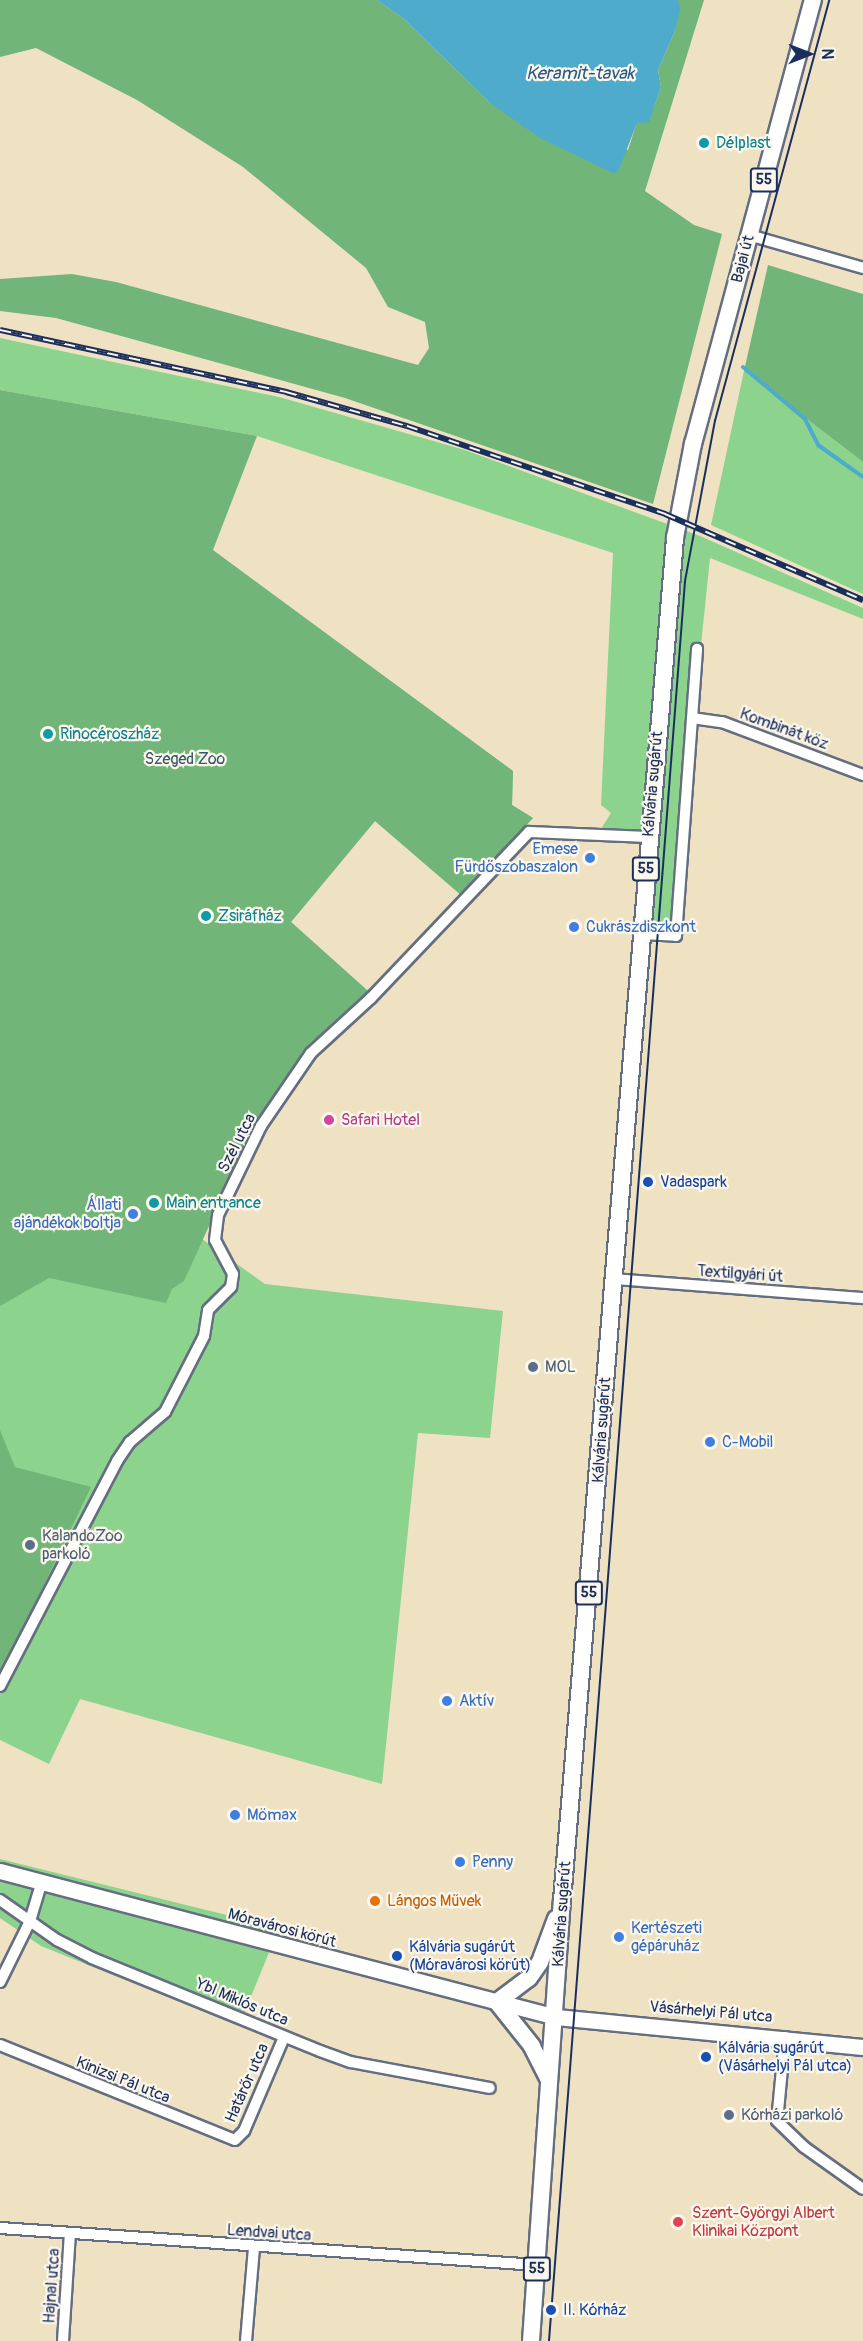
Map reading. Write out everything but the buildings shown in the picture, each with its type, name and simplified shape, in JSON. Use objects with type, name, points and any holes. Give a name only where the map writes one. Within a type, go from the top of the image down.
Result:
[{"type":"main road","name":"Bajai út","points":[[677,519],[693,444],[813,0]]},
{"type":"main road","name":"Kálvária sugárút","points":[[531,2341],[551,2085],[562,1901],[677,519]]},
{"type":"main road","name":"Móravárosi körút","points":[[0,1871],[555,2017]]},
{"type":"main road","points":[[551,2085],[532,2046],[497,2002],[530,1978],[540,1962],[562,1901]]},
{"type":"main road","name":"Vásárhelyi Pál utca","points":[[555,2017],[785,2037],[863,2047]]},
{"type":"street","points":[[749,236],[863,268]]},
{"type":"street","points":[[642,934],[676,936],[697,648]]},
{"type":"street","name":"Kombinát köz","points":[[692,718],[722,722],[863,775]]},
{"type":"street","name":"Szél utca","points":[[0,1686],[117,1461],[130,1442],[165,1412],[204,1336],[208,1310],[231,1287],[233,1274],[214,1240],[218,1215],[261,1126],[311,1053],[371,998],[530,832],[649,837]]},
{"type":"street","name":"Textilgyári út","points":[[614,1279],[863,1298]]},
{"type":"street","points":[[0,1982],[30,1921],[42,1881]]},
{"type":"street","name":"Ybl Miklós utca","points":[[0,1900],[92,1958],[284,2037],[351,2062],[490,2088]]},
{"type":"street","name":"Határőr utca","points":[[235,2140],[244,2131],[284,2037]]},
{"type":"street","points":[[785,2037],[777,2121],[804,2147],[863,2189]]},
{"type":"street","name":"Kinizsi Pál utca","points":[[0,2045],[235,2140]]},
{"type":"street","name":"Lendvai utca","points":[[0,2228],[254,2248],[537,2265]]},
{"type":"street","name":"Hajnal utca","points":[[63,2341],[70,2233]]},
{"type":"street","points":[[246,2341],[254,2248]]},
{"type":"green space","points":[[0,0],[377,0],[404,19],[490,103],[628,150],[637,122],[654,107],[661,87],[658,70],[675,31],[678,0],[704,0],[645,191],[694,225],[722,234],[653,504],[345,398],[56,318],[0,311],[0,279],[72,274],[116,282],[418,365],[429,348],[425,322],[388,307],[366,268],[243,167],[137,100],[36,48],[0,57]]},
{"type":"green space","points":[[768,265],[863,294],[863,462],[744,371]]},
{"type":"green space","points":[[0,338],[279,397],[465,450],[700,536],[863,608],[863,619],[710,558],[672,926],[653,925],[660,832],[601,829],[611,813],[601,805],[613,553],[257,436],[0,390]]},
{"type":"green space","points":[[744,371],[863,462],[863,594],[711,525]]},
{"type":"green space","name":"Szeged Zoo","points":[[0,390],[257,436],[213,550],[513,771],[512,805],[533,818],[461,895],[375,821],[291,922],[368,991],[314,1042],[280,1085],[255,1125],[184,1281],[172,1289],[166,1303],[49,1278],[0,1306]]},
{"type":"green space","points":[[0,410],[212,550],[513,771],[512,805],[533,818],[461,895],[375,821],[291,922],[368,991],[314,1042],[280,1085],[255,1125],[202,1239],[265,1284],[503,1311],[490,1438],[418,1433],[382,1784],[80,1699],[49,1764],[0,1740]]},
{"type":"green space","points":[[0,1430],[15,1467],[91,1487],[0,1676]]},
{"type":"green space","points":[[0,1859],[279,1928],[239,2026],[41,1946],[0,1918]]},
{"type":"water","name":"Keramit-tavak","points":[[377,0],[678,0],[680,10],[675,31],[658,70],[661,87],[649,122],[637,123],[618,172],[613,173],[540,138],[490,103],[404,19]]},
{"type":"waterway","points":[[743,367],[805,419],[818,445],[863,477]]},
{"type":"tram line","points":[[549,2341],[685,581],[715,421],[829,0]]},
{"type":"railway","points":[[0,330],[286,392],[407,426],[665,514],[863,600]]},
{"type":"place","name":"Délplast","points":[[704,143]]},
{"type":"place","name":"Rinocéroszház","points":[[48,734]]},
{"type":"place","name":"Emese Fürdőszobaszalon","points":[[590,858]]},
{"type":"place","name":"Zsiráfház","points":[[206,916]]},
{"type":"place","name":"Cukrászdiszkont","points":[[574,927]]},
{"type":"place","name":"Safari Hotel","points":[[329,1120]]},
{"type":"place","name":"Vadaspark","points":[[648,1182]]},
{"type":"place","name":"Main entrance","points":[[154,1203]]},
{"type":"place","name":"Állati ajándékok boltja","points":[[133,1214]]},
{"type":"place","name":"MOL","points":[[533,1367]]},
{"type":"place","name":"C-Mobil","points":[[710,1442]]},
{"type":"place","name":"KalandoZoo parkoló","points":[[30,1545]]},
{"type":"place","name":"Aktív","points":[[447,1701]]},
{"type":"place","name":"Mömax","points":[[235,1815]]},
{"type":"place","name":"Penny","points":[[460,1862]]},
{"type":"place","name":"Lángos Művek","points":[[375,1901]]},
{"type":"place","name":"Kertészeti gépáruház","points":[[619,1937]]},
{"type":"place","name":"Kálvária sugárút (Móravárosi körút)","points":[[397,1956]]},
{"type":"place","name":"Kálvária sugárút (Vásárhelyi Pál utca)","points":[[706,2057]]},
{"type":"place","name":"Kórházi parkoló","points":[[729,2115]]},
{"type":"place","name":"Szent-Györgyi Albert Klinikai Központ","points":[[678,2222]]},
{"type":"place","name":"II. Kórház","points":[[551,2310]]}]
